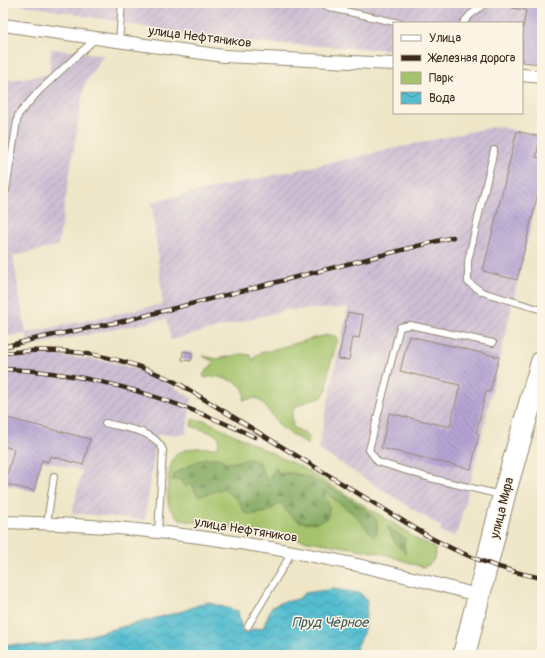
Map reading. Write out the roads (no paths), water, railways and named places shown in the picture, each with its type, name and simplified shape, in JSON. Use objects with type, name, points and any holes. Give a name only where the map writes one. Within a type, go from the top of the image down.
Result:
[{"type":"highway","name":"улица Мира","points":[[464,655],[480,596],[504,495],[542,362]]},
{"type":"street","name":"улица Нефтяников","points":[[3,25],[224,56],[393,64]]},
{"type":"street","points":[[523,75],[542,77]]},
{"type":"street","name":"улица Нефтяников","points":[[3,522],[47,523],[207,537],[382,569],[480,596]]},
{"type":"lane","points":[[119,41],[122,3]]},
{"type":"lane","points":[[321,3],[331,8],[394,22]]},
{"type":"lane","points":[[464,22],[470,15],[486,3]]},
{"type":"lane","points":[[3,193],[6,190],[18,115],[39,91],[96,38]]},
{"type":"lane","points":[[494,150],[468,261],[468,282],[482,292],[542,310]]},
{"type":"lane","points":[[494,343],[410,325],[400,327],[369,450],[378,462],[430,478],[504,495]]},
{"type":"lane","points":[[105,423],[150,435],[161,445],[163,450],[158,532]]},
{"type":"lane","points":[[47,523],[54,476]]},
{"type":"lane","points":[[248,626],[292,552]]},
{"type":"water","name":"Пруд Чёрное","points":[[333,589],[360,593],[367,600],[366,619],[356,655],[3,655],[3,644],[38,646],[83,637],[183,611],[206,602],[238,611],[242,631],[247,633],[253,629],[263,628],[271,608],[279,603],[298,599],[305,593]]},
{"type":"railway","points":[[3,347],[34,339],[124,321],[453,237]]},
{"type":"railway","points":[[3,353],[50,350],[95,355],[138,366],[160,375],[181,385],[431,538],[457,551],[485,562],[542,578]]},
{"type":"railway","points":[[3,369],[36,371],[69,376],[132,390],[194,411],[255,437]]}]
